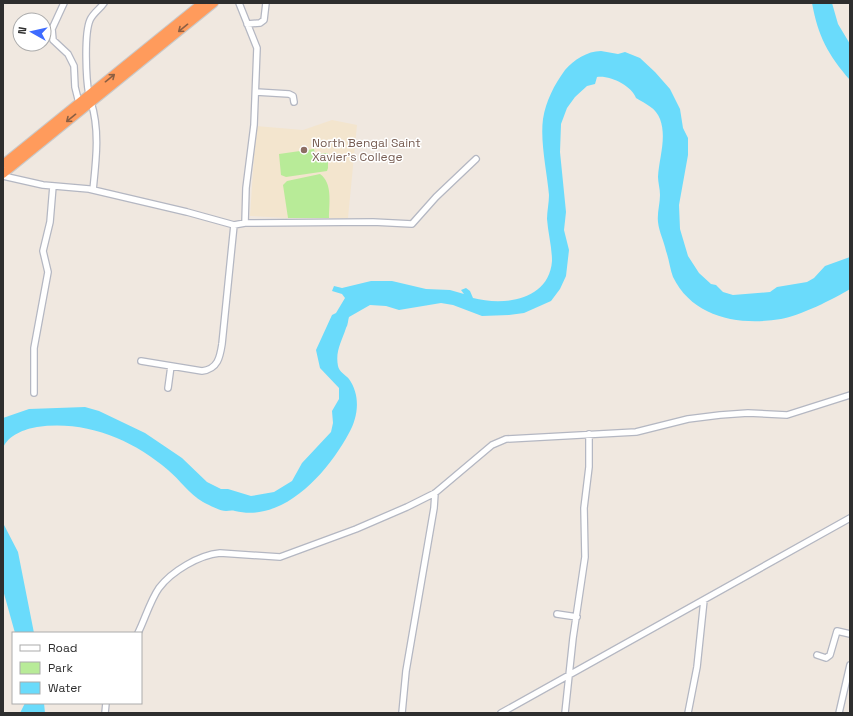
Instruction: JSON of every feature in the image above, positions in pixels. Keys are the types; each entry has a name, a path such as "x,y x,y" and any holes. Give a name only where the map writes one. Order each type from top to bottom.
{"highway":[{"path":"3,175 202,3"},
{"path":"3,164 79,103 90,99 214,3"}],"street":[{"path":"64,3 52,29 53,40 68,54 74,66 76,93 79,103"},
{"path":"93,190 96,157 96,127 90,99 87,53 89,26 94,14 104,3"},
{"path":"239,3 257,48 254,125 246,188 245,223"},
{"path":"247,24 260,23 264,20 266,3"},
{"path":"256,92 289,94 294,96 294,102"},
{"path":"3,175 27,182 93,190 234,224 373,222 412,224 436,197 476,159"},
{"path":"34,393 34,348 48,272 43,251 54,186"},
{"path":"141,361 202,371 212,368 218,363 222,344 234,224"},
{"path":"168,388 171,366"},
{"path":"138,632 155,595 162,585 171,576 199,559 212,554 220,553 272,557 284,556 370,523 407,507 435,492 501,440 649,430 688,419 720,415 748,413 787,415 850,395"},
{"path":"565,713 585,558 584,508 589,467 589,434"},
{"path":"402,713 406,671 434,508 435,492"},
{"path":"501,713 850,518"},
{"path":"688,713 697,667 704,600"},
{"path":"557,614 577,617"},
{"path":"817,655 826,658 830,655 837,632 850,634"},
{"path":"839,713 850,665"}],"shaded area":[{"name":"North Bengal Saint Xavier's College","path":"332,120 357,125 348,218 288,218 250,216 256,126 303,130"}],"green space":[{"path":"314,149 315,154 328,153 327,171 286,177 281,175 279,154"},
{"path":"320,174 324,178 329,188 329,218 288,218 283,185 287,181"}],"water":[{"path":"812,3 832,3 838,24 850,44 850,80 836,62 825,44 817,25"},
{"path":"596,51 618,54 625,52 640,58 670,89 680,109 683,128 688,138 688,155 679,205 680,229 688,256 699,273 723,292 733,295 770,292 777,287 807,282 814,278 825,266 850,257 850,289 807,311 781,319 765,321 734,320 705,310 693,302 682,291 673,277 658,222 660,195 658,177 663,141 660,119 653,109 636,98 630,89 620,82 608,78 597,77 595,84 587,86 575,97 567,108 561,124 560,152 566,212 564,230 569,250 566,276 560,289 551,301 524,313 509,315 482,316 453,305 441,303 399,310 386,306 370,305 349,317 339,346 337,361 341,372 349,379 353,386 357,399 356,413 352,427 340,448 317,478 287,502 271,509 253,513 224,511 218,509 198,499 168,470 139,449 107,434 90,429 73,426 32,428 17,433 5,443 3,448 3,418 29,409 85,407 99,411 145,433 182,458 207,482 221,489 228,489 251,496 274,492 292,481 302,463 331,432 333,423 332,411 339,399 339,388 320,368 316,350 332,315 336,313 345,298 342,294 332,291 334,286 342,288 371,281 392,281 426,289 450,290 464,294 461,290 466,288 470,291 473,298 498,301 523,298 543,285 549,274 552,261 547,219 549,195 542,137 544,112 557,81 565,70 581,57"},
{"path":"3,523 18,552 34,632 15,632 3,590"},
{"path":"24,704 44,704 45,713 20,713"}],"place":[{"name":"North Bengal Saint Xavier's College","path":"304,150"}]}
